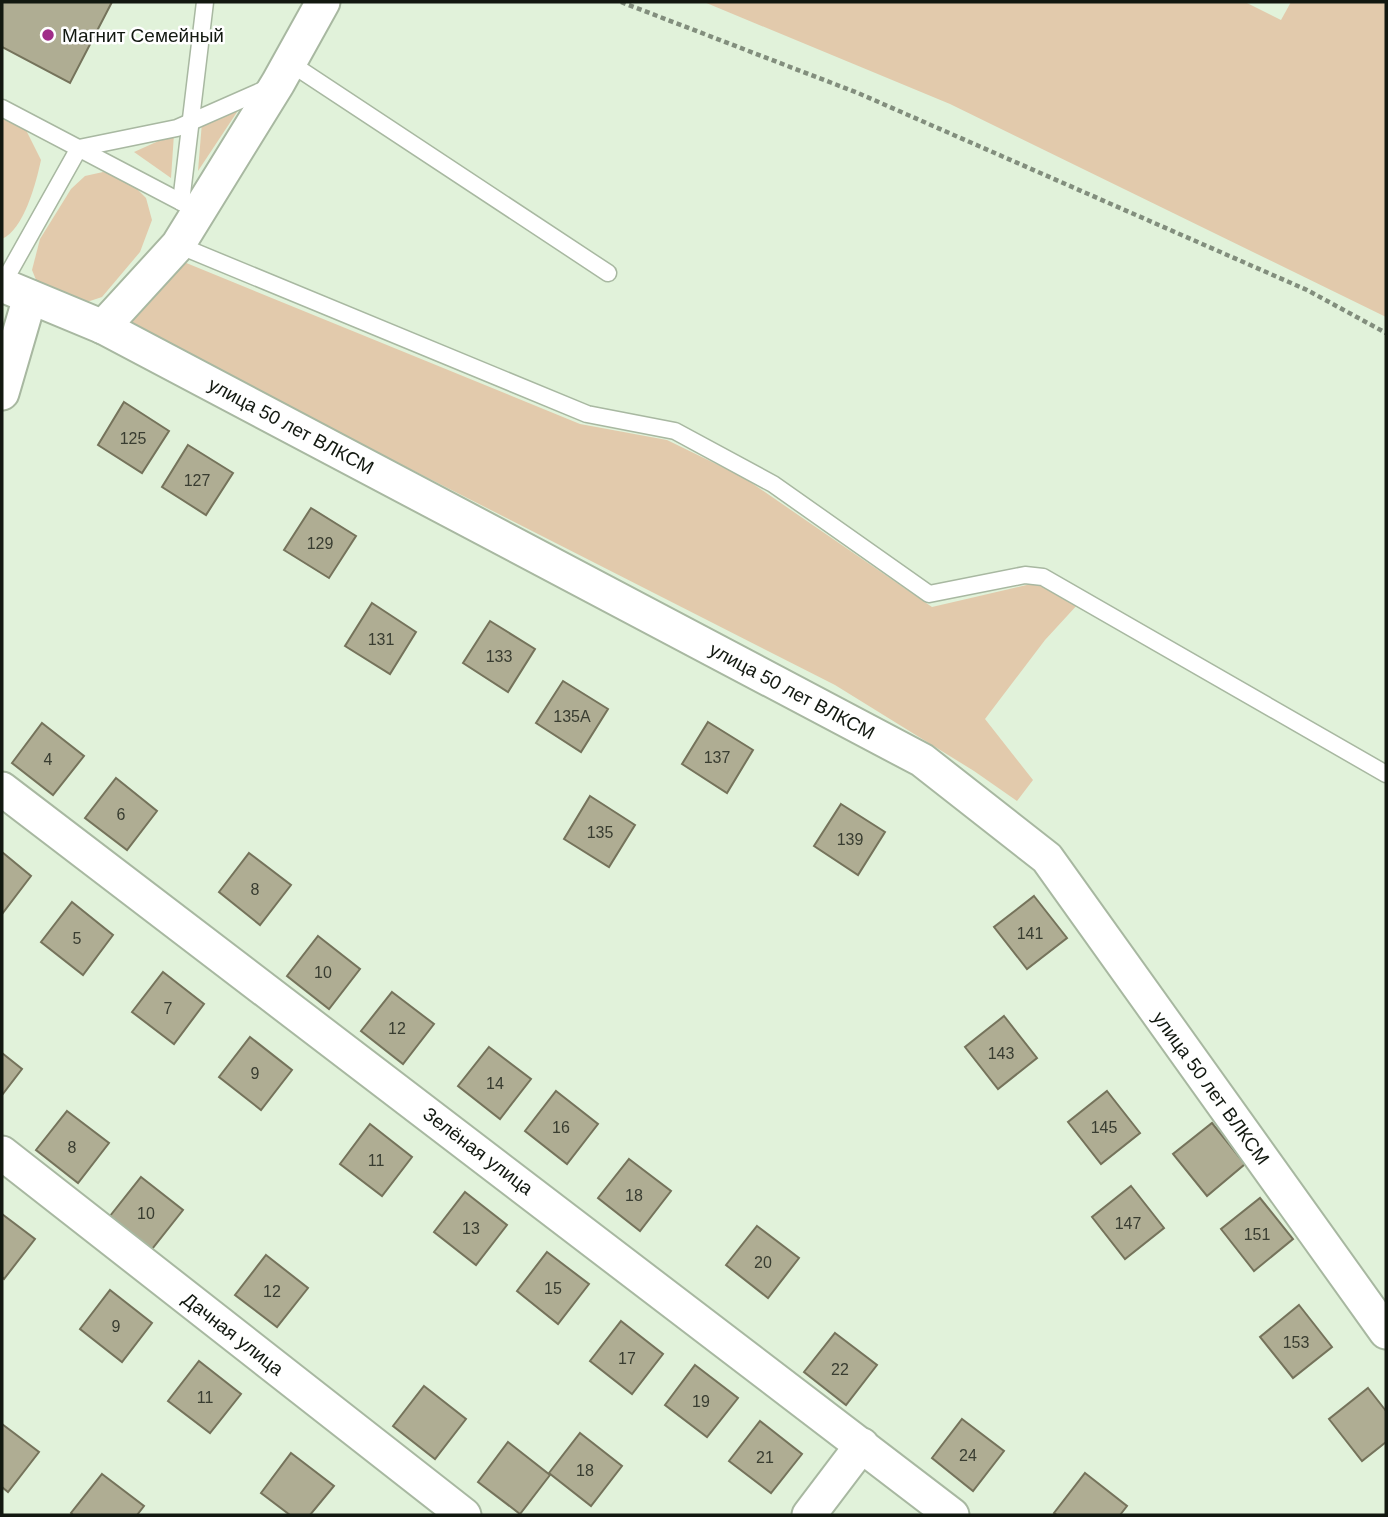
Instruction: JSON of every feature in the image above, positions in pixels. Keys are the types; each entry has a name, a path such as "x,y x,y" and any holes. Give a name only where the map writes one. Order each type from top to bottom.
{"street":[{"path":"103,327 178,245 190,207 284,73 323,2"},
{"path":"2,393 11,289"},
{"name":"улица 50 лет ВЛКСМ","path":"11,289 103,327 922,760 1046,859 1386,1332"},
{"name":"Зелёная улица","path":"2,789 863,1444 952,1515"},
{"name":"Дачная улица","path":"2,1153 464,1515"},
{"path":"809,1515 863,1444"}],"lane":[{"path":"2,108 190,207 191,121 205,2"},
{"path":"79,148 177,128 284,73 608,273"},
{"path":"11,289 79,148"},
{"path":"178,245 587,414 675,431 773,484 929,594 1025,575 1043,577 1386,774"}],"path":[{"path":"621,2 858,93 1307,290 1386,333"}],"shaded area":[{"path":"704,2 1245,2 1281,20 1291,2 1386,2 1386,317 950,104"},
{"path":"241,106 198,171 202,122"},
{"path":"2,117 25,128 41,160 23,216 10,234 2,239"},
{"path":"174,134 171,178 134,152"},
{"path":"103,172 124,176 146,198 152,220 140,252 102,297 75,306 43,297 32,270 40,239 71,189 85,176"},
{"path":"179,260 580,424 667,440 743,477 932,607 1035,583 1079,603 1045,640 985,719 1033,780 1017,801 974,771 835,685 123,323"}],"building":[{"name":"Магнит Семейный","path":"2,2 112,2 70,83 2,47"},
{"path":"124,402 169,431 142,473 98,445"},
{"path":"188,445 233,473 206,515 162,487"},
{"path":"311,508 356,536 329,578 284,550"},
{"path":"372,603 416,632 390,674 345,646"},
{"path":"490,621 535,649 508,692 463,663"},
{"path":"563,681 608,709 581,752 536,723"},
{"path":"708,722 753,750 727,793 682,764"},
{"path":"42,723 84,756 53,795 12,763"},
{"path":"116,778 157,811 127,850 85,818"},
{"path":"590,796 635,825 609,867 564,839"},
{"path":"841,804 885,832 858,875 814,846"},
{"path":"2,852 31,876 2,914"},
{"path":"249,853 291,885 260,925 219,892"},
{"path":"1034,896 1067,938 1027,969 994,927"},
{"path":"72,902 113,935 83,975 41,942"},
{"path":"318,936 360,969 329,1009 287,976"},
{"path":"163,972 204,1004 174,1044 132,1012"},
{"path":"392,992 434,1024 403,1064 361,1031"},
{"path":"1004,1016 1037,1058 998,1089 965,1047"},
{"path":"250,1037 292,1070 261,1110 219,1077"},
{"path":"489,1047 531,1079 500,1119 458,1086"},
{"path":"2,1053 22,1069 2,1095"},
{"path":"556,1091 598,1124 567,1164 525,1131"},
{"path":"1107,1091 1140,1133 1101,1164 1068,1122"},
{"path":"67,1111 109,1143 78,1183 36,1150"},
{"path":"1212,1123 1245,1164 1207,1196 1173,1154"},
{"path":"370,1124 412,1157 382,1196 340,1164"},
{"path":"629,1159 671,1191 640,1231 598,1198"},
{"path":"141,1177 183,1210 152,1249 110,1216"},
{"path":"1131,1186 1164,1228 1125,1259 1092,1217"},
{"path":"465,1192 507,1225 476,1265 434,1232"},
{"path":"1260,1198 1293,1239 1254,1271 1221,1229"},
{"path":"2,1214 35,1239 4,1279 2,1277"},
{"path":"757,1226 799,1258 768,1298 726,1265"},
{"path":"547,1252 589,1284 558,1324 517,1291"},
{"path":"266,1255 308,1288 277,1327 235,1295"},
{"path":"110,1290 152,1323 122,1362 80,1329"},
{"path":"1299,1305 1332,1347 1293,1378 1260,1337"},
{"path":"621,1321 663,1354 632,1394 590,1361"},
{"path":"835,1333 877,1365 846,1405 804,1372"},
{"path":"199,1361 241,1394 210,1433 168,1401"},
{"path":"695,1365 738,1398 707,1437 665,1405"},
{"path":"424,1386 466,1419 435,1459 393,1426"},
{"path":"1368,1388 1386,1411 1386,1442 1362,1461 1329,1419"},
{"path":"962,1419 1004,1451 973,1491 932,1458"},
{"path":"760,1421 802,1454 771,1493 729,1461"},
{"path":"2,1424 39,1452 8,1492 2,1487"},
{"path":"580,1433 622,1466 591,1506 549,1473"},
{"path":"508,1442 550,1475 520,1514 478,1482"},
{"path":"291,1453 334,1486 310,1515 290,1515 261,1493"},
{"path":"1085,1473 1127,1506 1120,1515 1054,1513"},
{"path":"102,1474 144,1506 137,1515 71,1513"}],"place":[{"name":"Магнит Семейный","path":"48,35"}]}
